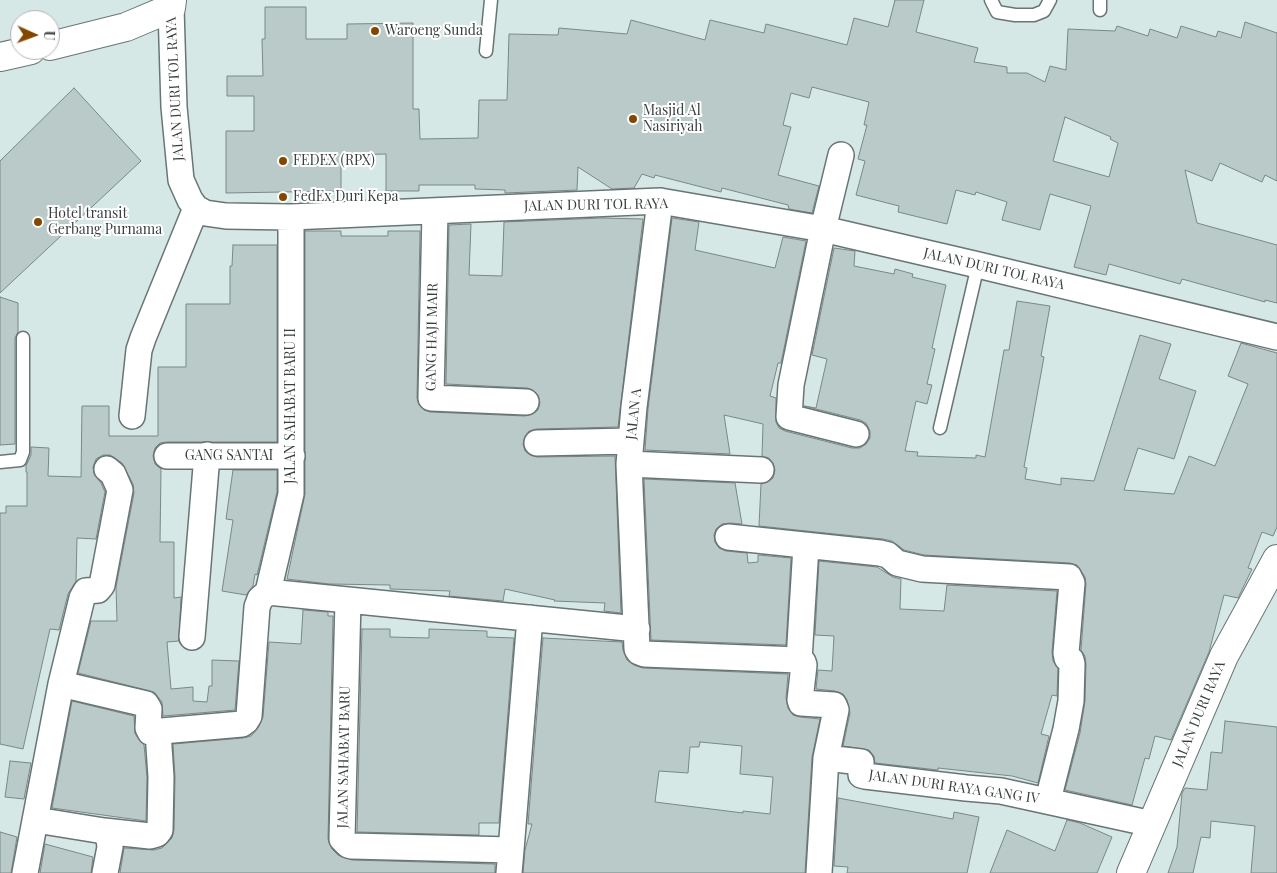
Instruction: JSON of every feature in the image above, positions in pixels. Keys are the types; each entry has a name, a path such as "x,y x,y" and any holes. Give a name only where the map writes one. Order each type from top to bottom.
{"street":[{"path":"60,44 126,28 172,4"},
{"name":"JALAN DURI TOL RAYA","path":"172,4 174,107 181,180 190,200 196,208 205,212 226,216 291,217 660,201 823,230 1277,337"},
{"path":"841,155 823,230 792,384 789,417 856,434"},
{"name":"JALAN A","path":"660,201 630,453 637,647 642,654 800,660"},
{"path":"132,416 139,350 196,208"},
{"name":"GANG HAJI MAIR","path":"435,211 431,398 526,402"},
{"name":"JALAN SAHABAT BARU II","path":"158,732 242,724 249,716 257,607 260,599 268,592 291,497 291,217"},
{"path":"537,444 630,453 761,470"},
{"path":"192,637 207,455"},
{"name":"GANG SANTAI","path":"167,456 292,456"},
{"path":"25,873 61,684 83,594 86,591 98,590 102,585 120,490 113,474 106,469"},
{"path":"728,537 880,553 888,555 897,563 922,569 1069,577 1072,583 1066,653 1072,664 1071,701 1048,800"},
{"path":"806,546 800,660 804,665 800,700 801,703 836,706 826,758 820,873"},
{"name":"JALAN DURI RAYA","path":"1130,873 1224,656 1277,559"},
{"path":"268,592 637,629"},
{"name":"JALAN SAHABAT BARU","path":"348,600 342,834 344,843 352,846 510,861"},
{"path":"510,861 530,618"},
{"path":"36,820 150,836 157,834 160,830 162,777 158,732 149,730 148,707 145,704 61,684"},
{"name":"JALAN DURI RAYA GANG IV","path":"826,758 860,762 862,775 865,776 1001,791 1152,824"},
{"path":"104,831 109,839 110,847 105,873"}],"lane":[{"path":"486,51 491,0"},
{"path":"991,0 997,12 1015,15 1034,15 1044,11 1050,0"},
{"path":"940,428 978,265"},
{"path":"0,462 20,460 23,452 23,338"}],"building":[{"path":"895,0 924,0 916,32 978,48 974,62 1007,67 1007,73 1027,73 1045,82 1050,66 1066,70 1068,29 1115,31 1117,26 1148,36 1150,29 1177,38 1181,26 1216,37 1218,31 1241,38 1245,22 1277,33 1277,181 1265,175 1262,182 1220,163 1212,181 1185,170 1197,223 1277,245 1277,303 1265,300 1265,302 1182,279 1180,284 1109,264 1106,275 1074,267 1091,206 1050,194 1040,230 1002,220 1007,202 976,192 975,195 956,190 947,224 898,212 899,206 856,195 865,161 858,159 867,125 864,125 869,102 812,87 809,98 791,93 783,125 791,127 778,175 819,186 812,213 789,209 788,205 722,188 721,192 655,175 654,178 642,174 634,188 612,189 578,167 577,190 505,193 505,190 475,189 475,185 419,185 419,191 386,191 386,154 341,155 341,191 226,193 226,131 254,131 254,96 227,96 227,76 263,76 262,39 265,39 265,7 306,7 306,39 347,39 347,24 413,23 413,109 419,109 420,139 478,138 479,100 507,100 509,34 558,35 559,28 627,34 631,20 705,40 710,20 764,33 766,24 847,45 854,18 888,27","holes":["1065,117 1111,137 1110,139 1118,143 1109,177 1053,161"]},
{"name":"Hotel transit Gerbang Purnama","path":"74,88 141,161 0,293 0,161"},
{"path":"602,218 643,219 618,427 536,429 529,431 525,436 523,444 525,451 537,457 615,456 621,613 604,611 605,603 554,601 505,589 503,601 449,596 450,591 390,589 390,585 329,584 287,579 305,494 305,231 341,231 341,236 388,236 388,231 420,231 417,398 419,405 424,410 430,412 525,416 533,414 538,410 540,403 538,395 533,390 527,388 446,384 449,225 471,224 469,275 502,276 504,222"},
{"path":"672,218 699,222 695,250 775,268 783,237 806,241 781,363 778,363 770,396 776,398 776,422 779,428 852,448 860,448 870,438 870,431 866,423 804,406 816,408 827,359 812,355 834,248 855,251 854,266 894,274 895,269 913,274 912,277 946,285 932,348 935,349 927,384 932,385 927,404 916,401 905,451 918,452 917,456 976,458 976,455 985,457 1004,350 1009,350 1017,301 1050,306 1041,356 1044,357 1024,467 1027,468 1025,479 1061,485 1061,478 1094,481 1140,335 1171,344 1159,379 1196,391 1174,459 1138,448 1124,490 1174,494 1189,456 1215,466 1248,384 1228,376 1241,343 1277,353 1277,527 1273,536 1262,532 1248,568 1252,569 1238,598 1224,595 1209,652 1171,740 1155,736 1149,759 1145,758 1132,805 1065,790 1080,733 1085,701 1086,664 1085,656 1081,650 1086,584 1085,577 1077,565 1070,563 924,555 904,550 892,541 883,539 759,526 761,484 773,478 775,470 769,458 762,456 763,424 724,415 730,454 645,450 648,409"},
{"path":"233,245 277,245 277,442 167,442 160,443 155,448 153,456 155,464 161,469 160,542 174,542 174,598 181,597 179,641 167,642 171,689 193,687 193,701 207,702 209,686 212,686 212,660 239,661 235,710 163,716 162,702 154,692 78,673 91,621 117,621 116,587 134,493 133,484 122,463 110,455 103,455 96,459 93,467 94,474 105,492 96,539 77,538 76,581 68,594 59,630 50,629 23,749 0,744 0,513 6,513 6,506 27,506 26,466 31,455 31,447 49,448 48,476 81,477 82,406 109,406 109,436 158,436 158,367 186,367 186,304 230,304 230,266 232,266"},
{"path":"0,297 18,303 18,332 15,338 15,444 0,445"},
{"path":"233,470 277,470 277,492 257,575 255,574 253,586 246,595 222,591 233,520 226,519"},
{"path":"644,479 735,483 742,524 722,524 716,529 714,535 715,542 719,548 726,551 747,553 748,563 758,562 758,555 791,558 786,645 651,640"},
{"path":"819,561 877,567 893,577 901,579 900,609 944,611 947,585 1057,591 1052,652 1053,661 1058,668 1057,696 1052,695 1041,734 1049,736 1038,783 1012,776 875,763 874,756 869,750 843,746 850,713 847,700 843,694 835,691 816,689 818,670 832,671 834,636 815,635"},
{"path":"303,610 328,612 328,616 333,616 328,839 332,849 338,855 352,860 495,864 495,873 120,873 124,848 154,850 162,848 172,838 174,830 175,777 173,744 243,738 251,736 258,728 263,717 269,642 301,644"},
{"path":"362,629 390,629 390,637 429,638 429,629 487,631 487,637 514,638 499,823 479,823 479,835 357,832"},
{"path":"543,638 622,642 627,660 643,668 788,674 786,698 788,708 793,715 820,719 812,757 805,873 523,873 525,850 532,824 528,824","holes":["700,742 742,746 740,774 773,777 770,814 743,811 743,813 655,802 659,771 688,773 690,747 699,747"]},
{"path":"72,701 134,716 135,734 144,745 147,777 146,821 52,808"},
{"path":"1225,721 1277,727 1277,873 1251,873 1255,826 1211,821 1210,838 1201,837 1193,873 1168,873 1177,847 1182,793 1185,788 1207,790 1211,752 1222,753"},
{"path":"10,761 31,763 24,799 5,797"},
{"path":"838,798 953,819 954,812 979,817 967,873 847,873 848,867 834,866"},
{"path":"1067,820 1080,823 1112,837 1097,873 990,873 1007,830 1055,851"},
{"path":"0,832 17,837 11,873 0,873"},
{"path":"45,844 93,857 91,873 40,873"}],"place":[{"name":"Waroeng Sunda","path":"375,31"},
{"name":"Masjid Al Nasiriyah","path":"633,119"},
{"name":"FEDEX (RPX)","path":"283,161"},
{"name":"FedEx Duri Kepa","path":"283,197"},
{"name":"Hotel transit Gerbang Purnama","path":"38,222"}]}
